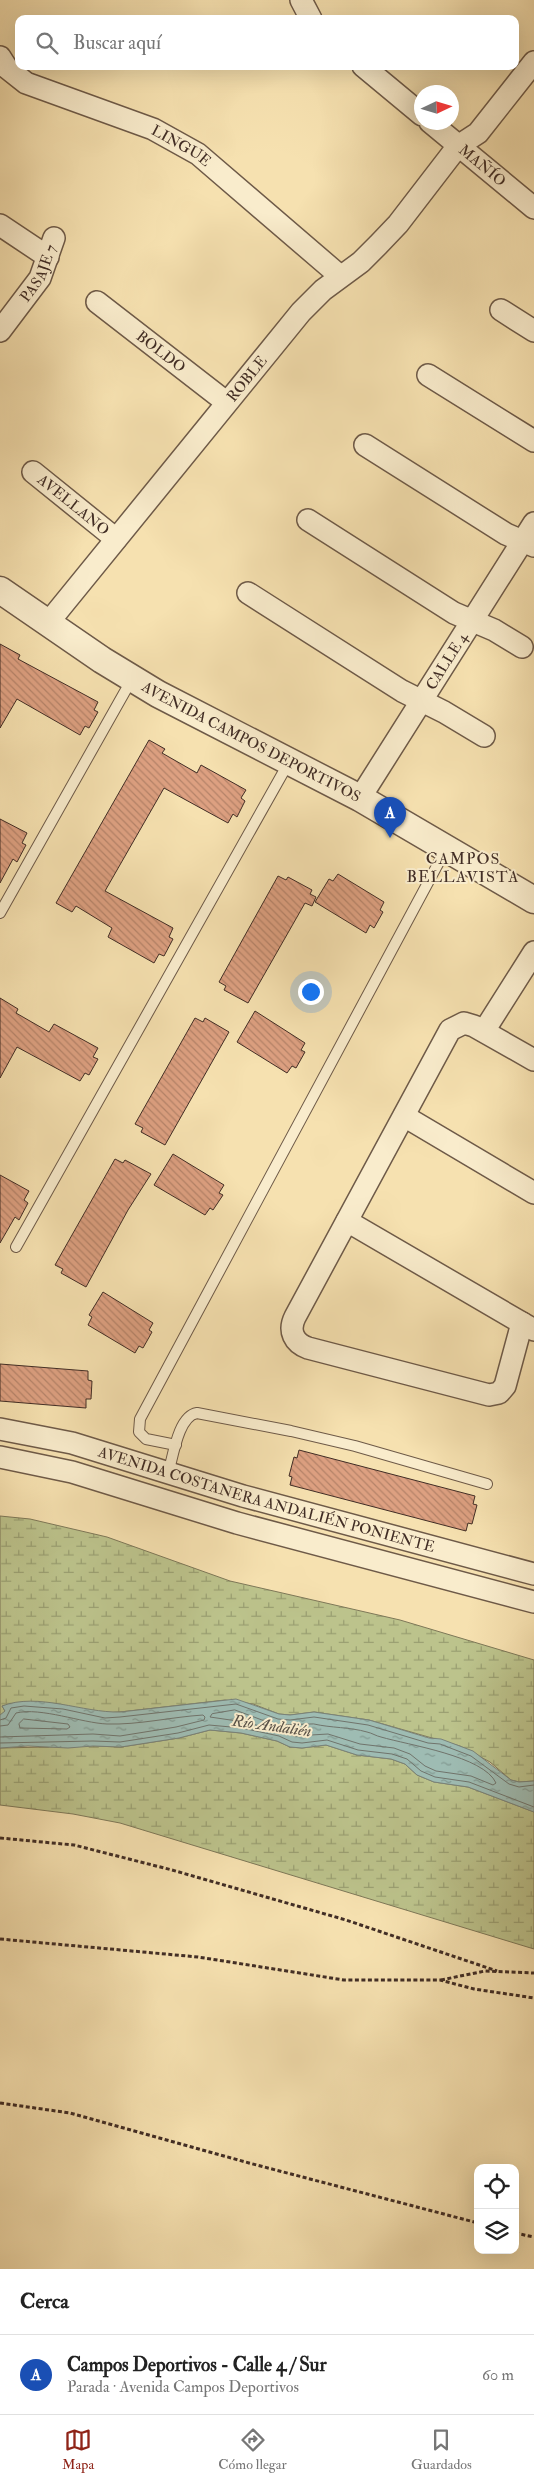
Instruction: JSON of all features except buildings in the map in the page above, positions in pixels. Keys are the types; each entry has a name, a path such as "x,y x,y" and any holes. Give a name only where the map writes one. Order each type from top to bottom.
{"street":[{"path":"301,0 309,15"},
{"name":"LINGUE","path":"0,57 7,68 26,83 153,129 198,154 340,276"},
{"name":"ROBLE","path":"48,623 301,312 340,276 361,262 391,231 458,146 478,133 534,62"},
{"path":"368,70 414,109"},
{"name":"MAÑÍO","path":"439,130 534,208"},
{"name":"PASAJE 7","path":"0,225 51,247 40,278 0,331"},
{"name":"BOLDO","path":"97,302 226,402"},
{"path":"501,310 534,331"},
{"path":"428,375 534,441"},
{"path":"365,445 506,534 528,544"},
{"name":"AVELLANO","path":"33,472 116,539"},
{"path":"308,520 454,613 494,630 522,647"},
{"name":"CALLE 4","path":"360,798 472,620 528,544 534,523"},
{"name":"AVENIDA CAMPOS DEPORTIVOS","path":"0,590 132,679 360,798 534,900"},
{"path":"248,593 402,691 422,700 484,736"},
{"path":"484,1031 534,952"},
{"path":"347,1221 528,1326 505,1386 494,1395 483,1394 303,1346 293,1336 292,1323 347,1221 404,1116 450,1030 464,1023 484,1031 534,1060"},
{"path":"404,1116 534,1193"},
{"name":"AVENIDA COSTANERA ANDALIÉN PONIENTE","path":"0,1429 72,1444 252,1499 534,1574"},
{"name":"AVENIDA COSTANERA ANDALIÉN PONIENTE","path":"0,1457 72,1472 237,1523 534,1602"}],"lane":[{"path":"0,913 132,679"},
{"path":"16,1246 289,762"},
{"path":"176,1445 146,1439 139,1432 140,1419 446,849"},
{"path":"168,1474 184,1420 192,1414 205,1414 355,1446 487,1484"}],"path":[{"path":"0,1838 74,1845 172,1870 346,1920 497,1971"},
{"path":"0,1939 173,1954 344,1980 440,1980 474,1989 534,1998"},
{"path":"440,1980 462,1974 497,1971 534,1974"},
{"path":"0,2103 70,2113 474,2222"},
{"path":"519,2233 534,2237"}],"green space":[{"path":"0,1516 30,1519 107,1537 230,1581 400,1620 534,1660 534,1781 519,1782 511,1780 490,1762 460,1746 369,1720 314,1712 290,1715 279,1714 253,1704 225,1700 106,1713 44,1703 2,1706 5,1711 0,1715"},
{"path":"210,1730 241,1733 277,1741 290,1747 302,1748 326,1745 357,1755 391,1759 405,1764 417,1775 434,1782 468,1787 534,1812 534,1949 120,1823 73,1814 0,1805 0,1748 121,1747 179,1738"}],"water":[{"name":"Río Andalién","path":"236,1699 279,1714 290,1715 314,1712 369,1720 429,1738 441,1739 473,1751 511,1780 519,1782 534,1781 534,1812 468,1787 434,1782 417,1775 405,1764 391,1759 357,1755 326,1745 302,1748 290,1747 277,1741 241,1733 210,1730 179,1738 121,1747 93,1746 68,1748 28,1746 0,1748 0,1715 5,1711 2,1706 16,1702 45,1702 91,1710 120,1712"}],"place":[{"name":"Campos Deportivos - Calle 4 / Sur","path":"390,838"}],"district":[{"name":"CAMPOS BELLAVISTA","path":"463,867"}]}
